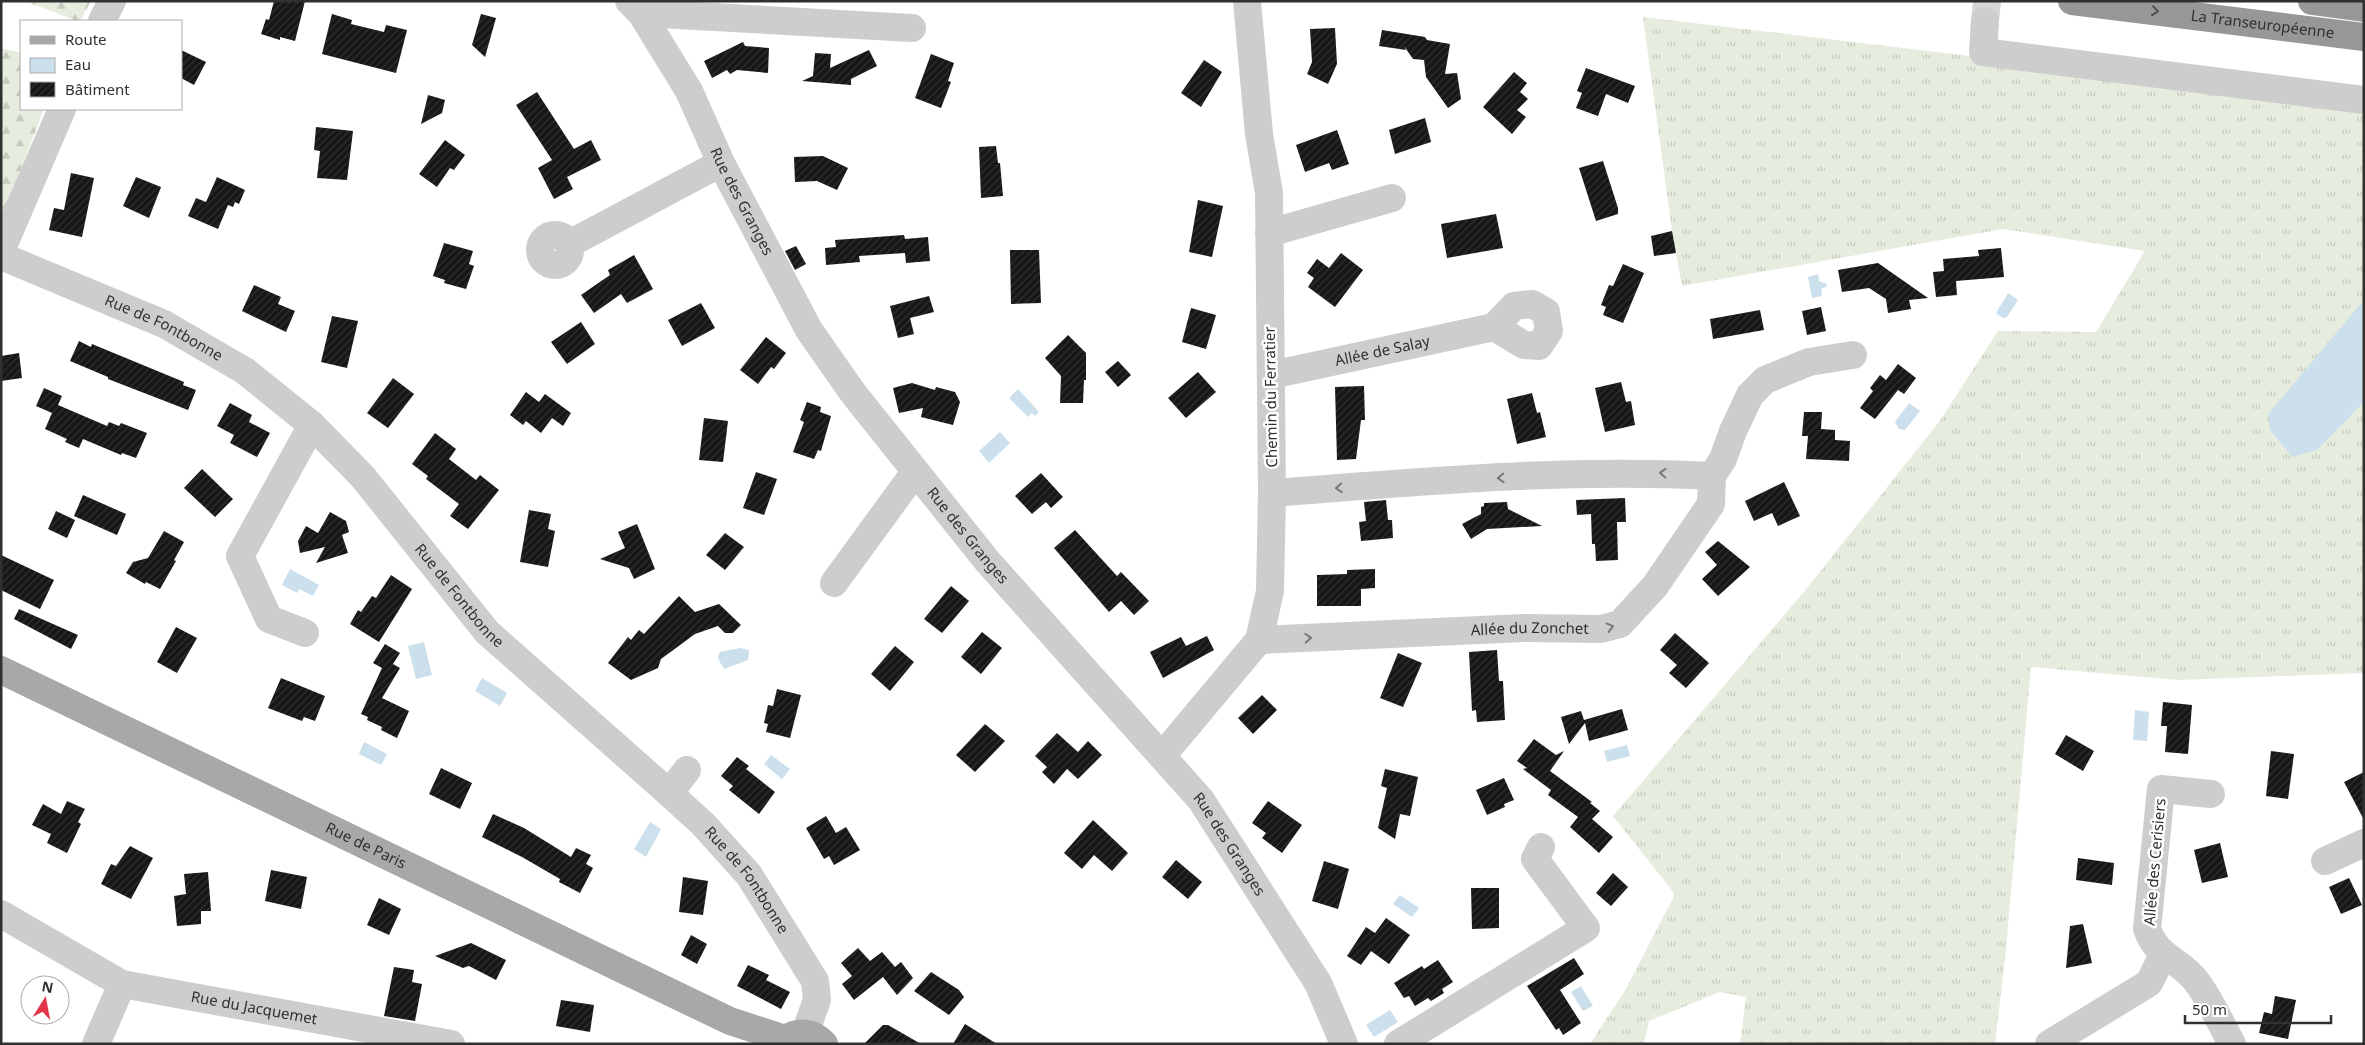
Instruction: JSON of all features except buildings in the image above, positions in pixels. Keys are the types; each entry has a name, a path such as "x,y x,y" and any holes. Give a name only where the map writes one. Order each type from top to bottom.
{"highway":[{"name":"La Transeuropéenne","path":"2072,1 2364,37"},
{"name":"La Transeuropéenne","path":"2312,1 2364,8"}],"main road":[{"name":"Rue de Paris","path":"1,670 730,1021 799,1040"},
{"name":"Rue de Paris","path":"730,1021 756,1044"}],"street":[{"path":"102,20 112,1"},
{"name":"Chemin du Ferratier","path":"1162,756 1260,640 1270,591 1272,493 1269,192 1259,134 1248,1"},
{"path":"635,7 912,28"},
{"name":"Rue des Granges","path":"635,7 688,91 721,163 809,330 853,394 988,562 1201,800 1318,983 1344,1044"},
{"path":"1985,21 1983,52 2364,100"},
{"path":"1,251 62,110"},
{"path":"569,244 721,163"},
{"path":"1270,233 1392,198"},
{"name":"Rue de Fontbonne","path":"1,256 164,324 245,371 312,425 363,477 487,632 703,824 749,875 815,981 817,1000 799,1040"},
{"name":"Allée de Salay","path":"1271,375 1494,327"},
{"name":"Allée du Zonchet","path":"1260,640 1524,628 1600,629 1620,624 1655,586 1711,504 1712,476 1723,459 1733,431 1750,395 1765,380 1809,362 1853,355"},
{"path":"305,633 269,619 240,556 312,425"},
{"path":"834,583 916,472"},
{"path":"1272,493 1464,479 1648,472 1712,476"},
{"path":"669,793 687,770"},
{"name":"Allée des Cerisiers","path":"2211,794 2161,789 2147,929 2152,943 2163,955 2184,967 2197,983 2232,1044"},
{"path":"2325,860 2364,843"},
{"path":"1398,1044 1586,928 1535,858 1542,847"},
{"name":"Rue du Jacquemet","path":"1,914 122,984 451,1044"},
{"path":"2049,1044 2149,983 2163,955"},
{"path":"96,1044 122,984"}],"green space":[{"path":"25,1 91,1 81,20 74,20"},
{"path":"1643,17 2364,103 2364,673 2178,680 2031,667 2005,959 1995,1044 1740,1044 1746,997 1720,992 1649,1021 1644,1044 1590,1044 1626,989 1675,894 1613,816 1803,593 1939,422 1998,331 2096,332 2145,251 2003,229 1682,286 1672,231"},
{"path":"1,48 20,53 20,110 44,110 1,221"}],"water":[{"path":"1818,274 1819,281 1827,284 1826,287 1821,289 1822,296 1812,298 1808,277"},
{"path":"2008,293 2018,300 2007,317 2003,318 1996,313"},
{"path":"2364,300 2364,402 2317,450 2292,457 2270,430 2268,414"},
{"path":"1018,389 1039,412 1035,416 1032,413 1028,417 1009,398"},
{"path":"1909,403 1920,411 1905,430 1899,429 1895,422"},
{"path":"1000,432 1010,443 989,463 979,451"},
{"path":"290,569 319,585 313,596 299,589 297,593 282,585"},
{"path":"424,642 432,675 416,679 408,646"},
{"path":"740,648 749,650 748,660 724,669 718,659 720,652"},
{"path":"482,678 507,693 500,706 475,691"},
{"path":"2135,710 2149,712 2147,741 2133,740"},
{"path":"364,742 387,754 381,765 359,754"},
{"path":"1627,745 1630,756 1607,762 1604,751"},
{"path":"771,755 790,769 782,779 764,764"},
{"path":"650,822 661,829 646,857 634,849"},
{"path":"1400,895 1419,908 1412,917 1393,904"},
{"path":"1581,986 1593,1006 1583,1011 1571,992"},
{"path":"1390,1010 1398,1022 1374,1037 1366,1025"}],"tunnel":[{"path":"1985,21 1987,1"}]}
